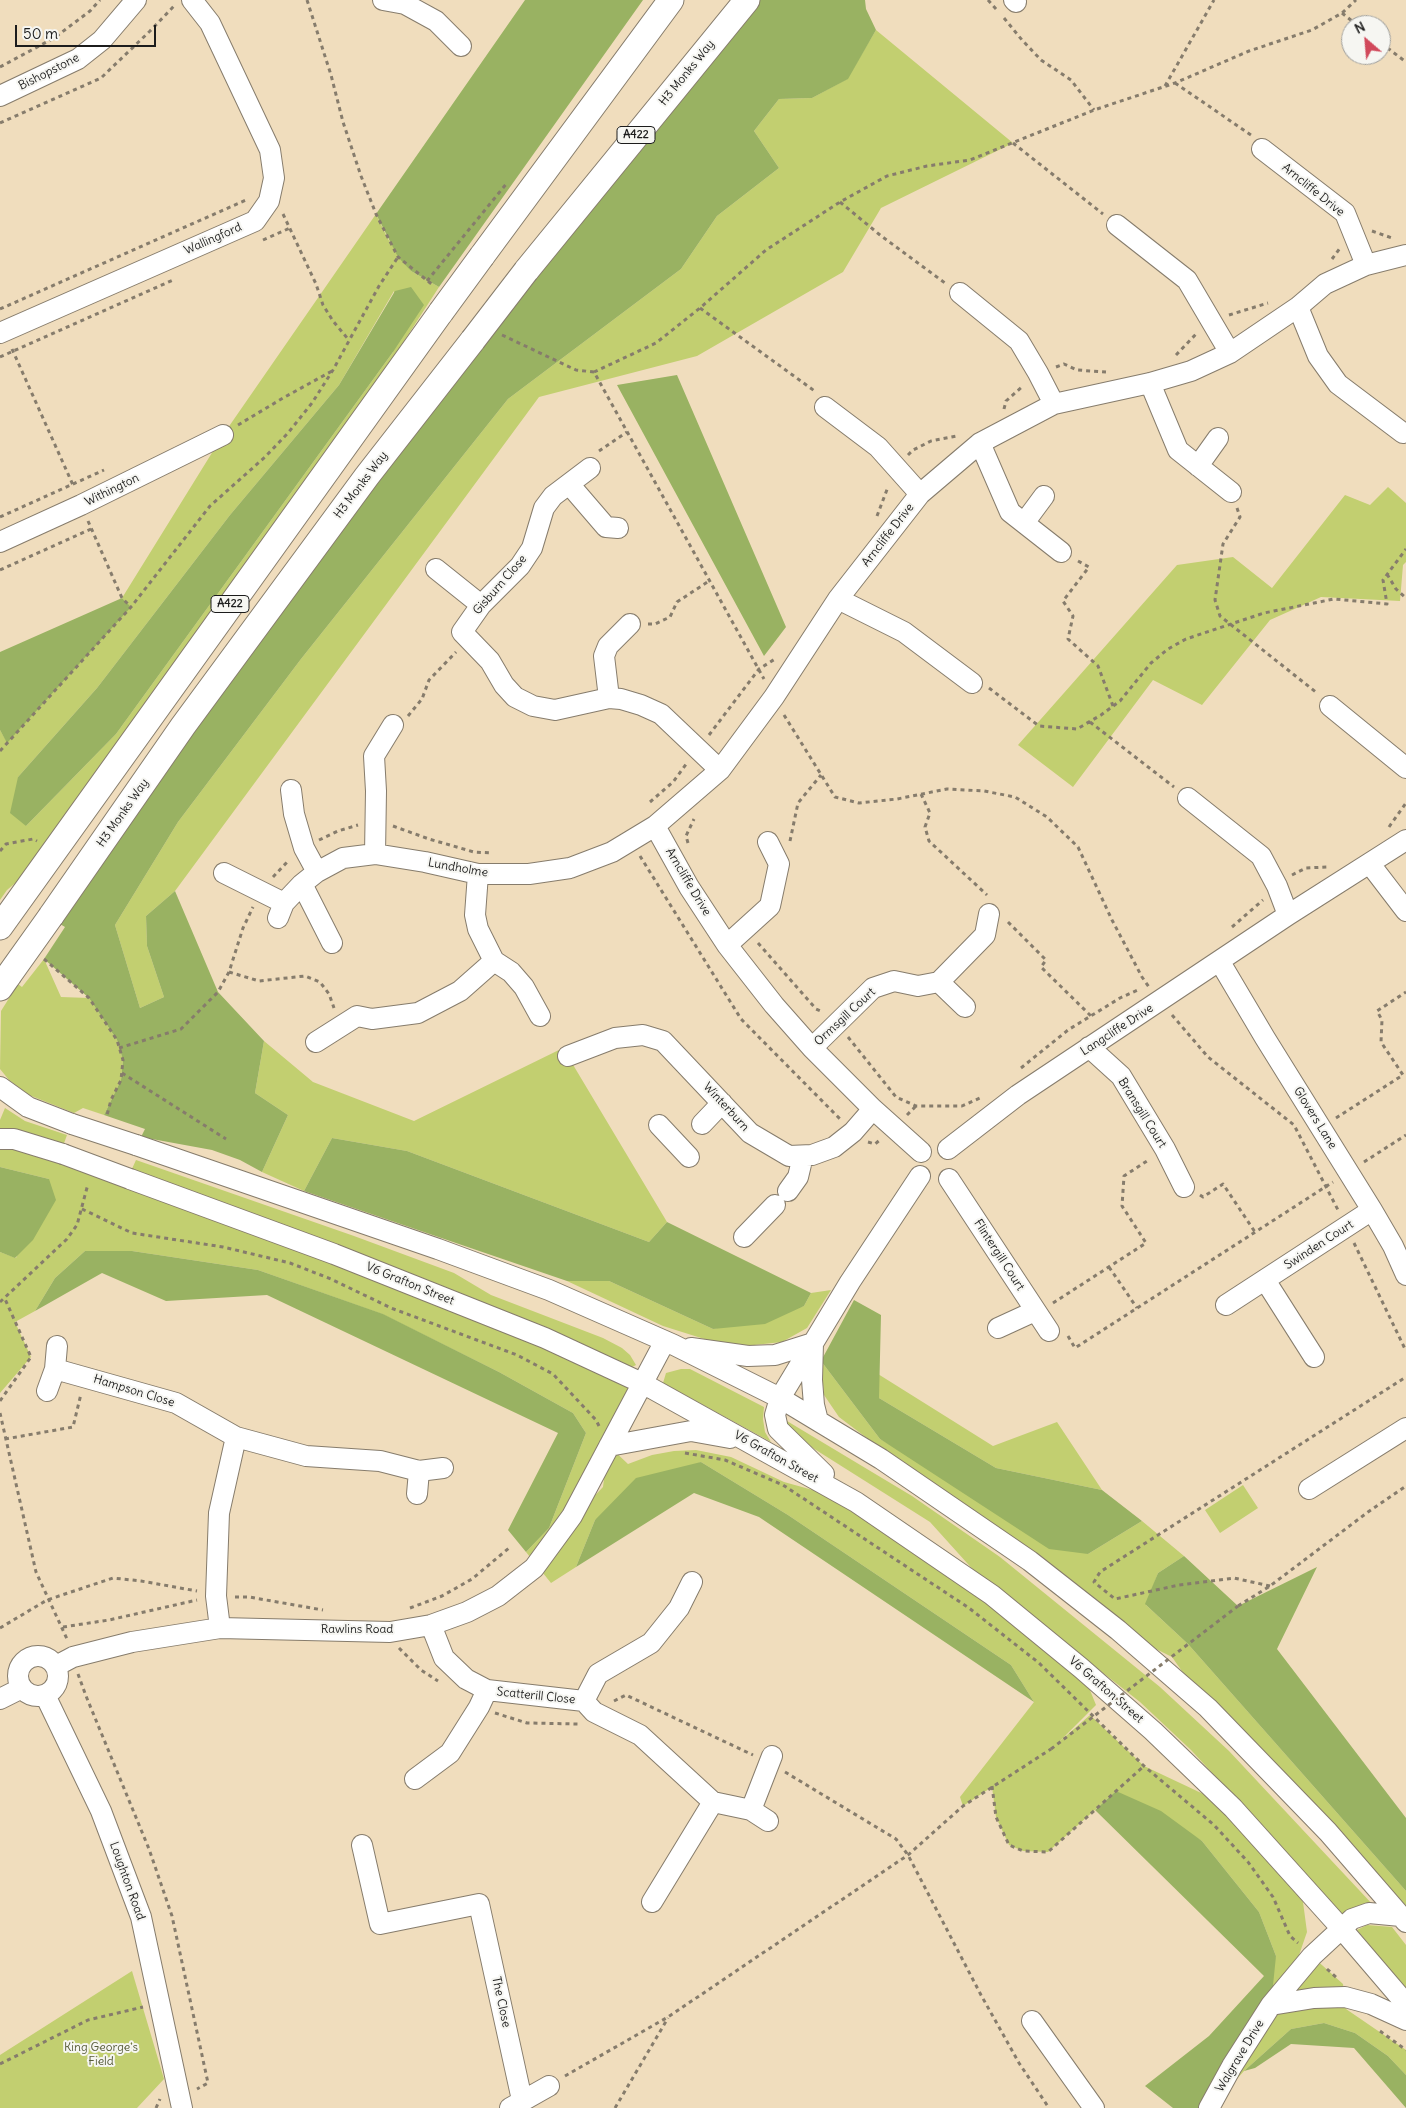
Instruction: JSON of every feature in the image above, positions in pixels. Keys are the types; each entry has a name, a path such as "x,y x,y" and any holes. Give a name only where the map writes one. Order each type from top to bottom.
{"main road":[{"name":"A422","path":"0,927 441,302 482,256 671,0"},
{"name":"H3 Monks Way","path":"4,982 189,719 367,476 526,271 746,0"}],"street":[{"name":"Bishopstone","path":"0,96 78,59 102,40 136,0"},
{"name":"Wallingford","path":"2,332 255,221 270,201 274,178 270,150 210,23 192,0"},
{"path":"383,0 406,2 436,21 461,46"},
{"name":"Arncliffe Drive","path":"1262,149 1344,213 1366,265"},
{"path":"1117,225 1188,280 1230,353"},
{"name":"Arncliffe Drive","path":"921,1152 874,1110 812,1048 774,1005 727,945 689,887 655,826 720,770 774,697 838,599 920,494 980,443 1054,404 1150,383 1191,371 1230,353 1298,307 1325,284 1366,265 1406,255"},
{"path":"960,293 1019,341 1038,372 1054,404"},
{"path":"1298,307 1318,356 1338,384 1402,432"},
{"path":"1150,383 1178,450 1231,492"},
{"name":"Arncliffe Drive","path":"825,406 878,447 920,494"},
{"name":"Withington","path":"0,542 81,505 223,435"},
{"path":"1198,466 1218,438"},
{"path":"980,443 1010,512 1061,552"},
{"name":"Gisburn Close","path":"468,639 462,632 481,605 520,566 532,548 544,508 553,496 590,468"},
{"path":"569,484 606,527 618,528"},
{"path":"1024,523 1044,496"},
{"path":"436,568 481,605"},
{"path":"838,599 904,632 972,683"},
{"path":"609,698 604,656 608,646 630,624"},
{"path":"468,639 490,661 504,685 515,697 533,706 555,710 609,698 634,703 661,714 720,770"},
{"path":"1330,706 1406,768"},
{"path":"375,854 376,791 374,756 393,725"},
{"path":"291,790 294,814 304,848 309,878 332,943"},
{"path":"1188,798 1262,856 1277,886 1288,915"},
{"name":"Lundholme","path":"224,873 281,911 309,878 343,858 375,854 425,862 478,874 529,874 570,868 612,852 655,826"},
{"name":"Langcliffe Drive","path":"948,1148 1018,1095 1288,915 1406,840"},
{"path":"727,945 770,906 779,864 768,842"},
{"path":"1370,864 1406,911"},
{"path":"478,874 475,914 478,929 494,961 511,972 524,987 540,1016"},
{"path":"965,1007 939,982 985,936 990,906"},
{"path":"316,1042 357,1016 372,1019 418,1013 460,991 494,961"},
{"name":"Glovers Lane","path":"1220,962 1372,1210 1393,1246 1406,1275"},
{"name":"Ormsgill Court","path":"812,1048 873,988 894,981 918,986 939,982"},
{"name":"Winterburn","path":"568,1056 615,1038 643,1035 663,1040 750,1133 789,1156 812,1155 834,1146 853,1132 874,1110"},
{"name":"Bransgill Court","path":"1090,1047 1121,1076 1165,1149 1184,1187"},
{"path":"0,1087 28,1107 72,1124 530,1283 669,1343 780,1398 881,1459 1030,1561 1118,1630 1208,1708 1328,1832 1403,1919"},
{"path":"659,1125 684,1152 698,1128 722,1103"},
{"name":"V6 Grafton Street","path":"0,1138 14,1139 63,1154 334,1254 527,1331 642,1383 856,1502 992,1595 1081,1668 1153,1731 1233,1808 1341,1928 1406,2004"},
{"path":"937,1144 948,1148 953,1153 956,1165 950,1179 936,1184 930,1183 920,1176 916,1164 921,1152 937,1144"},
{"path":"744,1237 782,1198 798,1176 803,1156"},
{"path":"856,1502 808,1460 778,1429 774,1415 780,1398 850,1282 920,1176"},
{"name":"Flintergill Court","path":"950,1179 1036,1312 1057,1332"},
{"name":"Swinden Court","path":"1226,1305 1372,1210"},
{"path":"1266,1280 1314,1357"},
{"path":"998,1328 1036,1312"},
{"path":"669,1343 748,1356 775,1355 813,1343"},
{"name":"Rawlins Road","path":"56,1666 73,1658 132,1642 220,1628 390,1632 431,1625 467,1612 498,1596 534,1568 572,1516 642,1383 669,1343"},
{"path":"813,1343 812,1380 818,1421"},
{"path":"47,1391 55,1369 57,1346"},
{"name":"Hampson Close","path":"55,1369 86,1376 176,1403 236,1437 306,1456 380,1462 418,1471 442,1468"},
{"path":"1309,1489 1406,1428"},
{"path":"608,1446 691,1431 746,1440"},
{"path":"220,1628 216,1596 218,1513 236,1437"},
{"path":"417,1494 418,1471"},
{"name":"Scatterill Close","path":"589,1706 598,1674 651,1643 679,1608 692,1582"},
{"name":"Scatterill Close","path":"431,1625 444,1658 483,1699 589,1706 640,1735 713,1802"},
{"path":"33,1656 47,1657 56,1666 58,1680 56,1686 45,1695 32,1695 22,1688 18,1675 22,1663 27,1658 33,1656"},
{"path":"0,1699 22,1688"},
{"name":"Loughton Road","path":"45,1695 100,1811 141,1917 182,2108"},
{"path":"415,1779 450,1752 483,1699"},
{"path":"751,1810 771,1759"},
{"path":"652,1902 713,1802 751,1810 768,1821"},
{"name":"The Close","path":"362,1844 380,1924 479,1904 516,2104"},
{"name":"Walgrave Drive","path":"1209,2108 1232,2066 1271,2004 1312,1956 1352,1919 1369,1913 1403,1919"},
{"path":"1271,2004 1345,1996 1371,2004 1406,2020"},
{"path":"1032,2022 1094,2108"},
{"path":"516,2104 549,2086"}],"path":[{"path":"0,67 54,38 100,0"},
{"path":"307,0 361,176 388,239 398,257 427,281 441,302"},
{"path":"988,0 1041,60 1071,80 1094,110"},
{"path":"1165,86 1214,0"},
{"path":"501,334 576,370 594,372 656,343 700,308 766,250 840,202 887,176 928,166 970,160 1094,110 1175,83 1249,51 1312,30 1342,13 1356,0"},
{"path":"1391,51 1406,62"},
{"path":"1175,83 1257,140 1262,149"},
{"path":"1013,143 1117,225"},
{"path":"427,281 491,200 513,176"},
{"path":"0,309 252,197 270,201 281,210 316,284 323,305 348,339"},
{"path":"840,202 880,235 960,293"},
{"path":"254,244 290,228"},
{"path":"0,751 131,607 210,506 265,457 288,433 312,403 333,370 348,339 398,257"},
{"path":"0,357 174,280"},
{"path":"700,308 824,398 825,406"},
{"path":"2,332 122,598 131,607"},
{"path":"223,435 333,370"},
{"path":"594,372 784,715 835,797 859,803 947,789 984,790 1015,797 1046,817 1078,847 1112,920 1148,985 1208,1057 1294,1125 1327,1186 1406,1351"},
{"path":"590,468 593,455 627,432"},
{"path":"1231,492 1240,517 1222,544 1215,600 1220,616 1326,700 1330,706"},
{"path":"0,570 92,529"},
{"path":"972,683 977,680 1039,726 1077,730 1120,701 1151,663 1168,649 1186,639 1264,613 1334,599 1387,604 1383,580 1406,549"},
{"path":"1061,552 1089,567 1063,600 1073,616 1068,639 1098,666 1113,706"},
{"path":"1387,574 1396,589 1406,598"},
{"path":"630,624 654,624 670,616 677,602 709,581"},
{"path":"393,725 406,719 422,699 428,680 468,639"},
{"path":"778,722 784,715"},
{"path":"1090,722 1188,798"},
{"path":"921,794 930,813 925,828 929,841 990,906"},
{"path":"1386,830 1406,803"},
{"path":"689,846 686,836 696,815"},
{"path":"0,851 6,844 33,839 55,850"},
{"path":"629,841 646,863 741,1019 853,1132"},
{"path":"1231,928 1291,875 1306,868 1329,866"},
{"path":"1002,930 1012,918"},
{"path":"1008,922 1046,960 1041,967 1091,1016"},
{"path":"746,929 816,1010 829,1015 876,1070 896,1097 916,1106 962,1106 984,1097"},
{"path":"44,959 74,984 94,1005 117,1040 123,1060 121,1080 111,1100 107,1117"},
{"path":"229,972 259,981 305,976 320,982 329,994 340,1026"},
{"path":"1019,1070 1068,1030 1120,998 1154,981"},
{"path":"1321,1128 1404,1074 1381,1042 1382,1020 1378,1010 1406,992"},
{"path":"122,1072 226,1139"},
{"path":"1057,1332 1075,1348 1406,1135"},
{"path":"1036,1312 1146,1243 1122,1206 1124,1176 1165,1149"},
{"path":"0,1302 67,1239 77,1226 90,1178"},
{"path":"1184,1187 1203,1196 1223,1184 1255,1232"},
{"path":"82,1209 132,1233 223,1247 290,1263 391,1308 517,1355 552,1374 596,1420 608,1446"},
{"path":"1110,1266 1137,1308"},
{"path":"0,1401 31,1357 5,1299"},
{"path":"5,1439 73,1427 86,1376"},
{"path":"1270,1586 1234,1578 1179,1585 1115,1599 1094,1582 1100,1572 1406,1377"},
{"path":"0,1413 36,1572 47,1600 63,1627 109,1620 216,1596"},
{"path":"678,1454 687,1453 725,1460 783,1485 969,1608 1039,1663 1144,1766 1214,1825 1248,1862 1273,1897 1290,1936 1343,1984 1345,1996"},
{"path":"549,2086 668,2017 908,1855 963,1806 1051,1748 1238,1606 1270,1586 1368,1512 1406,1486"},
{"path":"409,1608 442,1596 472,1579 509,1548"},
{"path":"0,1628 47,1600 113,1578 150,1582 216,1596 249,1597 324,1610"},
{"path":"390,1632 401,1652 421,1670 446,1686"},
{"path":"483,1699 527,1723 586,1724 589,1706 626,1695 771,1759 896,1839 908,1855 981,1995 1019,2063 1050,2108"},
{"path":"992,1786 996,1817 1009,1846 1023,1851 1048,1852 1144,1766"},
{"path":"0,2064 88,2020 151,2005"},
{"path":"615,2108 668,2017"},
{"path":"1379,2030 1406,2050"}],"green space":[{"path":"525,0 643,0 439,287 411,271 398,257 376,214"},
{"path":"746,0 865,0 866,9 876,30 848,79 812,98 779,99 754,131 779,168 717,216 681,269 508,399 301,659 178,822 115,925 140,1008 164,997 147,946 146,916 175,891 218,992 264,1041 255,1093 288,1115 262,1172 240,1160 212,1150 141,1137 145,1129 104,1115 121,1080 123,1060 117,1040 89,998 44,959 65,927 60,924 121,816"},
{"path":"876,30 1013,143 881,208 843,272 697,356 539,397 175,891 146,916 147,946 164,997 140,1008 115,925 178,822 301,659 508,399 681,269 717,216 779,168 754,131 779,99 812,98 847,79"},
{"path":"376,214 388,239 411,271 439,287 266,555 55,850 7,890 0,900 0,730 7,742 130,607 122,598 223,435","holes":["394,291 393,352 116,734 26,826 18,777 97,688 230,515 339,385"]},
{"path":"411,287 424,305 393,352 116,734 26,826 10,813 18,777 97,688 230,515 339,385 395,291"},
{"path":"677,375 786,627 764,656 617,385"},
{"path":"1388,487 1406,503 1406,562 1403,565 1400,601 1321,597 1270,620 1202,705 1153,680 1073,787 1018,745 1177,565 1233,557 1272,588 1345,495 1370,505"},
{"path":"122,598 131,607 7,743 0,730 0,652"},
{"path":"44,959 61,997 89,998 117,1040 123,1060 121,1080 104,1115 83,1108 74,1113 29,1095 9,1080 0,1069 1,1011 18,984 22,987"},
{"path":"264,1041 313,1082 414,1121 563,1048 667,1222 649,1242 407,1151 332,1138 304,1191 262,1172 288,1115 255,1093"},
{"path":"5,1108 25,1121 67,1135 63,1146 0,1130 0,1120"},
{"path":"332,1138 407,1151 649,1242 667,1222 811,1293 804,1306 765,1324 713,1329 609,1281 567,1281 304,1191"},
{"path":"0,1139 14,1139 642,1383 609,1446 628,1464 652,1455 696,1450 731,1457 784,1482 856,1502 1081,1668 1096,1705 1059,1742 1090,1715 1144,1766 1233,1808 1287,1868 1303,1902 1307,1932 1298,1958 1312,1956 1343,1984 1346,2009 1406,2050 1406,2075 1388,2056 1355,2033 1324,2023 1291,2029 1244,2071 1211,2108 1276,1956 1259,1912 1202,1841 1116,1791 1048,1852 1023,1851 1009,1845 996,1817 992,1787 963,1806 960,1797 1034,1702 1011,1665 788,1515 701,1462 595,1520 576,1567 551,1583 526,1552 549,1528 586,1433 573,1413 499,1372 382,1314 258,1270 132,1251 85,1251 55,1278 35,1311 15,1322 31,1357 0,1393 0,1252 16,1258 49,1179 0,1167","holes":["608,1448 603,1487 560,1532"]},
{"path":"136,1160 454,1273 491,1295 603,1338 622,1348 630,1355 636,1365 630,1368 131,1171"},
{"path":"0,1167 49,1179 56,1200 33,1240 15,1258 0,1252"},
{"path":"85,1251 132,1251 258,1270 383,1314 499,1372 573,1413 586,1433 549,1528 526,1552 508,1530 558,1433 267,1295 166,1301 102,1273 35,1311 55,1278"},
{"path":"567,1281 609,1281 713,1329 804,1306 811,1293 831,1290 807,1328 782,1342 745,1346 717,1343 663,1326"},
{"path":"854,1300 881,1315 879,1398 996,1468 1102,1490 1142,1521 1088,1554 1049,1549 880,1439 821,1361"},
{"path":"821,1361 880,1439 1088,1554 1142,1521 1184,1556 1158,1573 1146,1605 1188,1644 1406,1891 1406,1922 1208,1708 1172,1657 1118,1630 839,1417 824,1395"},
{"path":"690,1369 764,1407 765,1432 771,1442 663,1383 666,1373"},
{"path":"878,1374 993,1446 1057,1422 1102,1490 996,1468 879,1398"},
{"path":"782,1418 912,1496 1000,1557 1160,1687 1229,1751 1374,1906 1345,1917 1191,1750 1140,1702 976,1573 930,1522 797,1438"},
{"path":"701,1462 788,1515 1011,1665 1034,1702 759,1517 694,1493 576,1567 595,1520 636,1478"},
{"path":"1243,1485 1258,1508 1220,1533 1205,1510"},
{"path":"1184,1556 1238,1606 1317,1567 1277,1649 1406,1818 1406,1891 1188,1644 1145,1604 1158,1573"},
{"path":"1116,1791 1161,1811 1202,1841 1259,1912 1276,1956 1271,2005 1206,2108 1173,2108 1145,2086 1209,2036 1264,1976 1095,1810"},
{"path":"1367,1925 1392,1927 1406,1945 1406,1990 1357,1930"},
{"name":"King George's Field","path":"132,1971 164,2079 137,2108 0,2108 0,2055"},
{"path":"1324,2023 1355,2033 1388,2056 1406,2075 1406,2108 1354,2048 1291,2044 1255,2068 1244,2071 1291,2029"}]}
